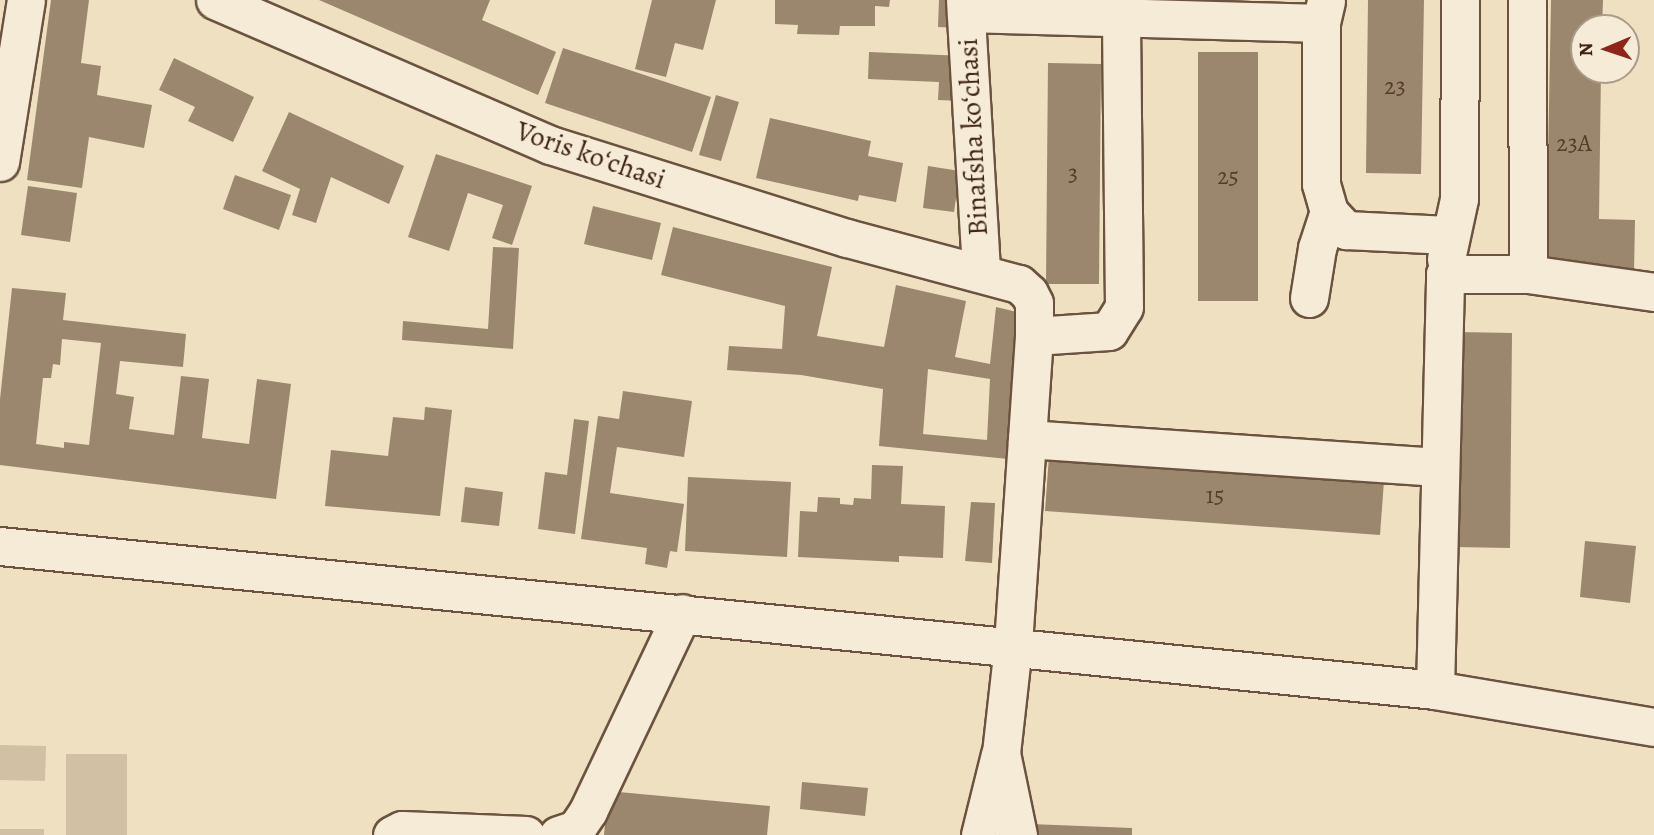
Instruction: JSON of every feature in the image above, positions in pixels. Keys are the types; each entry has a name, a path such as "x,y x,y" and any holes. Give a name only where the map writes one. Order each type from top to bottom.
{"street":[{"path":"0,162 26,0"},
{"name":"Voris koʻchasi","path":"215,0 550,145 847,238 1019,284 1029,293 1034,303 1034,336"},
{"path":"1435,690 1438,467 1445,274 1448,235 1459,199 1460,0"},
{"path":"1527,0 1528,274"},
{"path":"966,7 1121,18 1323,12 1321,184 1328,212 1309,298"},
{"name":"Binafsha koʻchasi","path":"966,7 981,273"},
{"path":"979,835 1001,753 1013,646 1034,336 1109,331 1124,307 1121,18"},
{"path":"1328,212 1346,230 1448,235"},
{"path":"1445,274 1528,274 1654,292"},
{"path":"1027,439 1438,467"},
{"path":"0,546 1435,690 1654,727"},
{"path":"558,835 576,829 588,811 682,613"},
{"path":"1001,753 1018,835"},
{"path":"392,835 402,830 526,835"}],"shaded area":[{"path":"0,745 46,746 45,781 0,780"},
{"path":"66,754 127,754 127,835 66,835"},
{"path":"0,829 44,829 44,835 0,835"}],"building":[{"path":"51,0 89,0 81,63 101,66 97,95 152,105 144,148 89,137 82,188 27,180"},
{"path":"319,0 490,0 482,20 556,52 538,95"},
{"path":"652,0 716,0 703,50 675,43 666,77 635,69"},
{"path":"775,0 890,0 889,7 875,6 875,26 840,26 839,35 797,34 798,25 775,24"},
{"path":"939,0 960,0 959,28 938,27"},
{"path":"1368,0 1424,0 1421,174 1366,173"},
{"path":"1551,0 1603,0 1602,14 1570,14 1570,84 1601,84 1599,219 1635,220 1634,273 1599,272 1600,264 1546,264"},
{"path":"563,48 711,97 692,152 545,103"},
{"path":"869,52 965,56 963,101 938,100 939,82 868,79"},
{"path":"1198,52 1258,52 1258,301 1198,301"},
{"path":"174,58 254,97 233,142 188,121 195,107 159,90"},
{"path":"1048,63 1101,64 1099,284 1046,284"},
{"path":"716,95 739,102 721,161 699,155"},
{"path":"289,112 404,166 389,204 331,177 316,223 292,215 300,189 262,171"},
{"path":"770,118 871,141 868,156 903,163 896,202 859,195 858,201 756,178"},
{"path":"436,154 532,186 512,245 492,238 503,205 468,193 449,251 408,237"},
{"path":"928,166 960,171 954,212 923,208"},
{"path":"235,175 291,195 279,230 223,209"},
{"path":"28,186 77,193 70,242 21,235"},
{"path":"593,206 661,223 652,260 584,244"},
{"path":"673,227 832,267 817,336 884,347 896,285 966,301 955,357 990,364 996,307 1017,312 1008,459 879,446 883,389 801,375 727,370 729,346 782,349 785,306 661,275","holes":["928,369 990,379 987,440 923,434"]},
{"path":"493,247 519,248 513,349 402,340 403,321 488,329"},
{"path":"12,288 66,293 63,320 186,334 183,367 120,361 116,394 134,397 129,429 174,435 181,376 209,379 202,438 249,444 257,379 291,384 276,499 0,465 0,399","holes":["62,339 101,343 89,445 64,442 64,448 36,444 43,378 51,378 53,364 60,365"]},
{"path":"1459,332 1512,333 1510,548 1456,547"},
{"path":"623,391 692,401 684,457 617,447 610,493 684,504 677,552 670,551 667,568 645,564 647,548 581,539 598,416 619,419"},
{"path":"425,407 452,410 440,516 325,506 331,450 388,456 393,417 424,420"},
{"path":"574,419 589,421 575,534 538,529 545,472 567,475"},
{"path":"1049,456 1384,481 1380,535 1045,511"},
{"path":"872,465 903,466 901,504 945,506 943,558 899,556 899,562 798,557 800,511 817,512 818,497 840,498 840,504 853,505 854,498 871,499"},
{"path":"688,477 791,482 787,557 685,551"},
{"path":"465,487 503,492 499,526 461,522"},
{"path":"971,502 995,503 992,563 965,561"},
{"path":"1585,541 1636,546 1630,603 1580,597"},
{"path":"802,782 868,788 865,816 800,809"},
{"path":"608,791 770,806 767,835 604,835"},
{"path":"1030,824 1132,828 1132,835 1030,835"}]}
